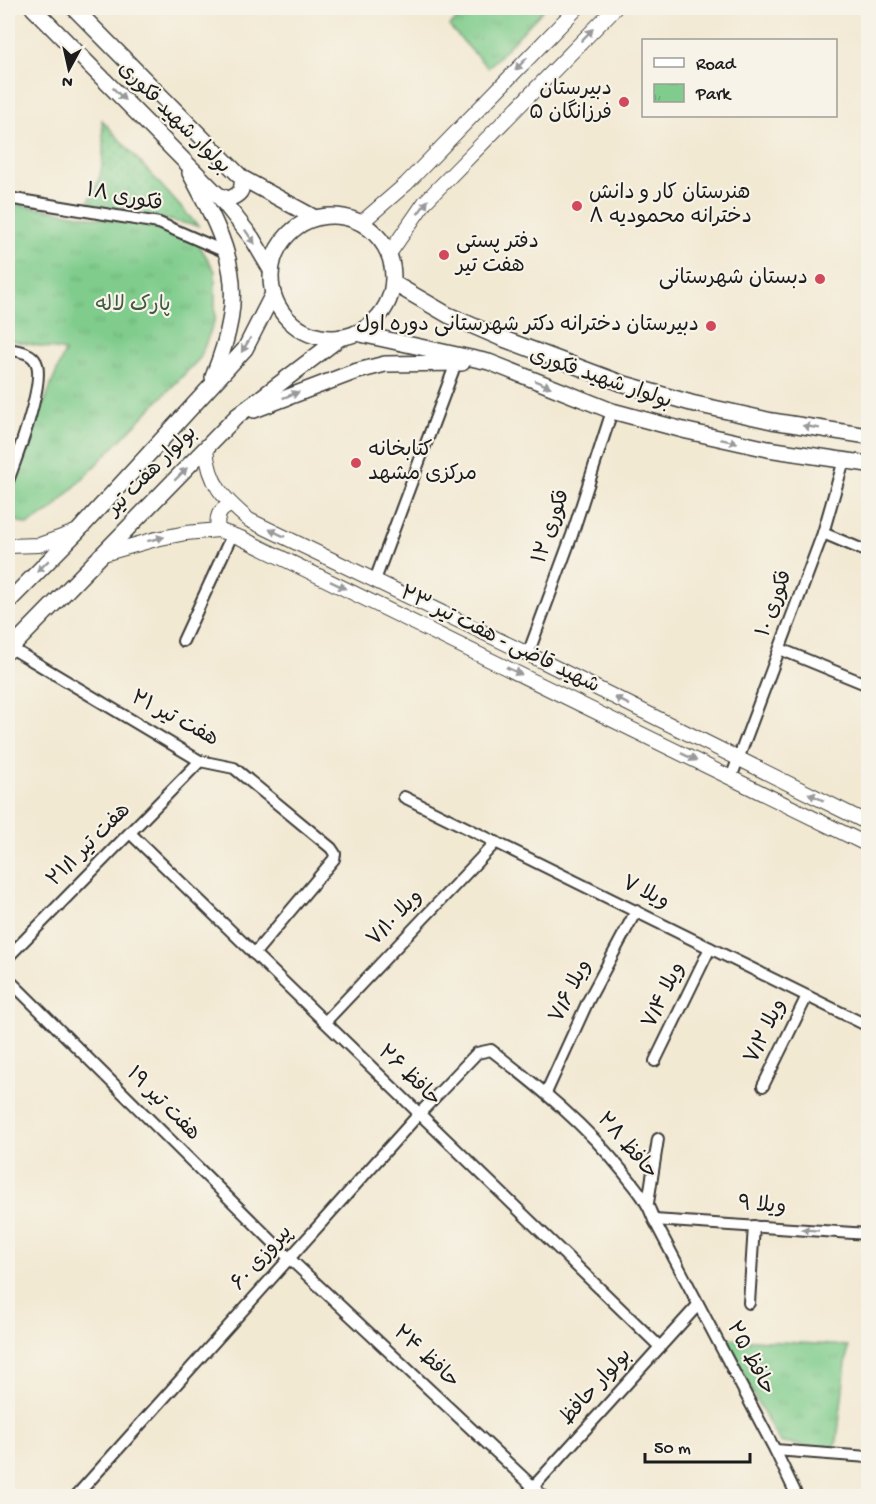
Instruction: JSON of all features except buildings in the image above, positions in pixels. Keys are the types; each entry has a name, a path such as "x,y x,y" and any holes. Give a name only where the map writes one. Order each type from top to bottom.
{"main road":[{"name":"بولوار شهید فکوری","path":"33,8 219,195 252,238 271,270"},
{"name":"بولوار شهید فکوری","path":"74,8 242,178 315,218"},
{"path":"182,158 210,210 228,254 233,283 232,314 225,347 209,388"},
{"path":"219,195 228,199 238,196 243,188 242,178"},
{"path":"346,217 362,223 382,241 389,254 393,268 393,283 389,299 381,313 370,325 356,333 341,337 325,337 308,333 293,324 281,310 273,294 271,270 276,253 285,237 298,226 315,218 346,217"},
{"name":"بولوار شهید فکوری","path":"393,283 448,315 621,383 691,403 772,421 868,436"},
{"name":"بولوار هفت تیر","path":"8,602 78,531 245,349 273,294"},
{"name":"بولوار شهید فکوری","path":"356,333 489,362 612,411 687,431 768,449 868,464"},
{"name":"بولوار هفت تیر","path":"9,649 237,416 341,337"},
{"path":"237,416 354,372 385,364 489,362"}],"street":[{"path":"362,223 406,184 577,8"},
{"path":"389,254 425,202 615,8"},
{"path":"546,39 564,58"},
{"name":"فکوری ١٨","path":"8,198 159,223 228,254"},
{"path":"8,349 25,352 36,360 39,373 33,406 8,481"},
{"path":"375,580 456,363"},
{"name":"فکوری ۱۲","path":"528,654 572,535 612,411"},
{"name":"شهید قاضی - هفت تیر ۲۳","path":"206,449 208,468 213,482 231,505 249,520 528,654 868,822"},
{"name":"فکوری ۱۰","path":"731,778 823,533 844,460"},
{"path":"218,530 216,521 218,514 223,508 231,505"},
{"name":"شهید قاضی - هفت تیر ۲۳","path":"100,555 186,533 218,530 232,535 868,845"},
{"path":"8,546 39,545 78,531"},
{"path":"823,533 868,552"},
{"path":"183,641 232,535"},
{"name":"هفت تیر ۲۱","path":"9,649 200,761 234,768 331,848 335,854 334,859 254,954"},
{"path":"780,649 868,685"},
{"name":"هفت تیر ۲۱/۱","path":"8,957 200,761"},
{"name":"ویلا ۷","path":"404,797 868,1026"},
{"name":"حافظ ۲۶","path":"130,833 660,1347"},
{"name":"ویلا ۷/۱۰","path":"324,1022 496,842"},
{"name":"ویلا ۷/۶","path":"546,1093 588,1000 636,910"},
{"name":"ویلا ۷/۴","path":"655,1061 710,948"},
{"name":"هفت تیر ۱۹","path":"8,979 290,1259"},
{"name":"ویلا ۷/۲","path":"763,1086 807,996"},
{"name":"حافظ ۲۸","path":"483,1051 490,1050 546,1093 605,1148 648,1203 654,1220 698,1305"},
{"name":"پیروزی ۶۰","path":"76,1497 419,1114 477,1053 483,1051"},
{"path":"648,1203 657,1139"},
{"name":"ویلا ۹","path":"654,1220 868,1234"},
{"path":"749,1304 754,1226"},
{"name":"حافظ ۲۴","path":"290,1259 543,1497"},
{"name":"بولوار حافظ","path":"525,1497 698,1305"},
{"name":"حافظ ۲۵","path":"698,1305 775,1450 796,1497"},
{"path":"775,1450 868,1457"}],"green space":[{"path":"471,8 545,8 488,68 449,26"},
{"path":"102,120 198,226 87,204 101,173"},
{"name":"پارک لاله","path":"8,203 158,228 198,243 215,271 215,319 200,358 52,510 27,525 8,517 8,491 65,351 8,340"},
{"path":"723,1338 848,1346 837,1441 831,1449 782,1443 776,1436"}],"place":[{"name":"دبیرستان فرزانگان ۵","path":"624,102"},
{"name":"هنرستان کار و دانش دخترانه محمودیه ۸","path":"577,206"},
{"name":"دفتر پستی هفت تیر","path":"444,255"},
{"name":"دبستان شهرستانی","path":"820,279"},
{"name":"دبیرستان دخترانه دکتر شهرستانی دوره اول","path":"711,326"},
{"name":"کتابخانه مرکزی مشهد","path":"356,463"}]}
